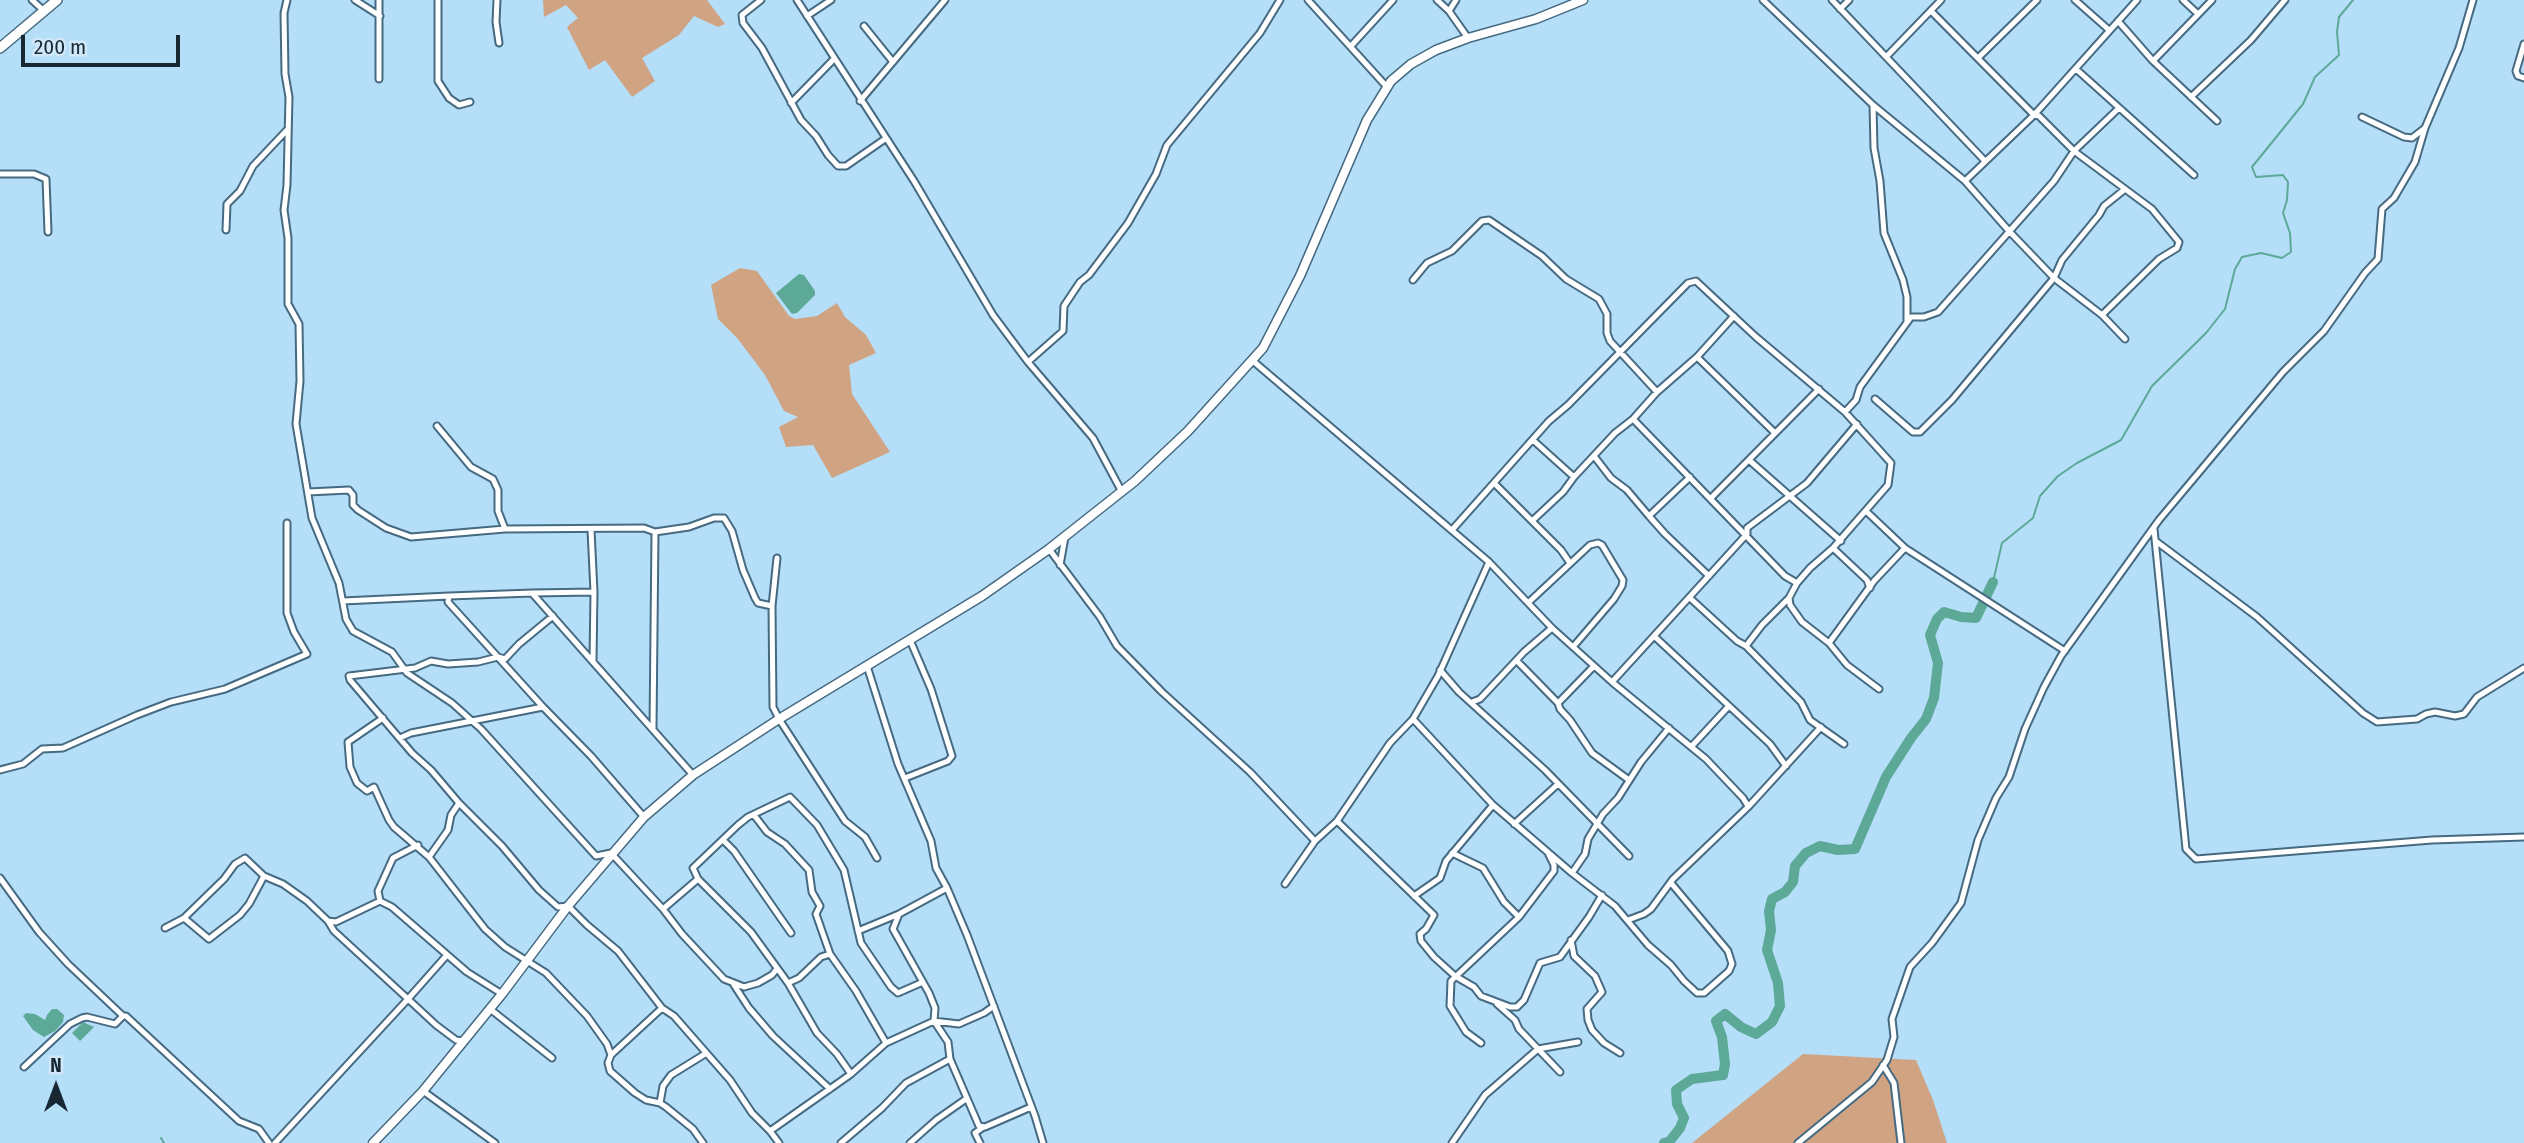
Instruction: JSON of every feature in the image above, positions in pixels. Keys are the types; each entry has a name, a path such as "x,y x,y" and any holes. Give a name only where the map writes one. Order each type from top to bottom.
{"highway":[{"path":"0,48 57,0"}],"main road":[{"path":"373,1143 423,1091 490,1010 568,906 644,817 693,775 779,719 982,596 1066,536 1161,458 1253,360 1279,319 1363,129 1387,87 1402,71 1423,57 1468,38 1536,19 1583,0"}],"street":[{"path":"32,0 44,11"},
{"path":"287,0 284,13 285,74 289,97 284,210 288,238 288,304 299,324 300,381 296,424 312,517 339,583 346,619 353,631 392,652 404,670 420,684 452,703 471,720 596,856 611,853 663,909 705,961 724,979 744,987 758,983 776,970"},
{"path":"355,0 380,16"},
{"path":"379,0 379,79"},
{"path":"438,0 438,81 449,98 459,105 470,102"},
{"path":"498,0 496,22 499,43"},
{"path":"761,0 742,15 743,23 762,48 790,103 828,155 838,166 846,166 885,139"},
{"path":"797,0 914,181 987,305 1028,362 1093,438 1122,492"},
{"path":"807,16 831,0"},
{"path":"860,101 945,0"},
{"path":"1028,362 1063,331 1063,306 1128,223 1156,174 1167,145 1260,33 1280,0"},
{"path":"1308,0 1387,87"},
{"path":"1351,46 1393,0"},
{"path":"1437,0 1449,11 1468,38"},
{"path":"1449,11 1456,0"},
{"path":"1763,0 1872,105 1965,181 2054,278 2102,315 2125,339"},
{"path":"1832,0 1985,161"},
{"path":"1840,9 1849,0"},
{"path":"1887,56 1941,0"},
{"path":"1978,58 2037,0"},
{"path":"2075,0 2109,30"},
{"path":"1965,181 2034,115 2137,0"},
{"path":"2183,0 2198,14"},
{"path":"2153,61 2212,0"},
{"path":"2191,97 2251,40 2285,0"},
{"path":"1798,1143 1872,1082 1883,1065 1894,1037 1892,1019 1910,967 1932,943 1961,903 1978,840 1996,798 2009,777 2025,729 2044,687 2065,650 2154,529 2283,372 2324,331 2378,259 2382,209 2394,198 2415,162 2425,128 2459,48 2473,0"},
{"path":"1931,11 2034,115 2039,116 2074,151 2157,214 2179,242 2179,245 2159,259 2102,315"},
{"path":"2118,21 2153,61 2217,121"},
{"path":"864,26 893,62"},
{"path":"2524,44 2515,71 2518,76 2524,78"},
{"path":"790,103 834,59"},
{"path":"2076,69 2194,175"},
{"path":"1872,105 1884,233 1903,280 1907,297 1907,323"},
{"path":"1845,412 1911,317 1924,317 1938,312 2054,181 2074,151 2119,108"},
{"path":"2362,117 2403,137 2412,138 2425,128"},
{"path":"226,230 227,204 240,191 253,166 287,130"},
{"path":"0,174 34,174 46,179 48,232"},
{"path":"1875,400 1913,432 1920,432 1952,400 2054,278 2062,260 2104,206 2124,190"},
{"path":"1413,280 1427,264 1452,251 1482,221 1489,220 1542,256 1566,279 1599,299 1607,314 1607,333 1620,352 1657,392"},
{"path":"1452,530 1534,441 1545,425 1688,283 1696,281 1756,337 1845,412 1891,463 1888,485 1841,541 1810,568 1797,583 1786,605 1762,625 1746,646"},
{"path":"1532,521 1563,492 1615,433 1633,419 1734,316"},
{"path":"1697,356 1775,433"},
{"path":"1253,360 1489,562 1552,628 1691,747 1734,788 1748,806"},
{"path":"1711,498 1819,389"},
{"path":"1633,419 1785,576 1797,583"},
{"path":"1612,682 1747,534 1747,528 1807,483 1857,424"},
{"path":"437,426 471,467 494,479 498,490 498,511 505,529"},
{"path":"1534,441 1574,477"},
{"path":"1594,456 1611,478 1627,491 1665,534 1709,576"},
{"path":"1749,460 1841,541"},
{"path":"1649,516 1690,477"},
{"path":"1495,484 1561,550 1570,563"},
{"path":"308,492 349,490 353,495 353,505 358,510 386,528 411,537 505,529 644,528 655,532 724,518 732,531 743,570 755,598 758,603 772,606"},
{"path":"1866,511 1905,548 2065,650"},
{"path":"0,770 23,764 43,749 63,748 137,715 171,702 225,689 307,654 294,632 287,612 287,523"},
{"path":"2154,529 2158,544 2257,617 2363,713 2377,722 2417,719 2434,712 2455,716 2464,714 2477,697 2524,668"},
{"path":"2154,529 2186,849 2196,859 2431,840 2524,837"},
{"path":"591,530 593,661"},
{"path":"653,728 655,532"},
{"path":"1060,565 1066,536"},
{"path":"1529,603 1590,545 1598,542 1602,545 1606,556 1623,580 1622,586 1573,647"},
{"path":"1833,548 1867,580 1870,587"},
{"path":"1829,643 1874,581 1905,548"},
{"path":"1049,549 1100,617 1117,646 1162,692 1251,772 1315,841"},
{"path":"776,558 772,606 773,707 845,821 865,837 877,858"},
{"path":"1285,884 1315,841 1338,821 1391,743 1413,719 1440,670 1489,562"},
{"path":"1867,580 1874,581"},
{"path":"343,601 594,592"},
{"path":"532,593 693,775"},
{"path":"449,596 448,603 644,817"},
{"path":"1690,598 1746,646 1801,702 1807,716 1844,744"},
{"path":"1786,605 1802,622 1829,643 1847,665 1879,690"},
{"path":"553,616 505,659 498,657 458,663 431,661 415,668 349,676 350,680 539,890 558,907 568,906 618,951 662,1008 674,1016 730,1080 752,1114 779,1143"},
{"path":"1475,704 1552,628"},
{"path":"1654,636 1769,744 1786,766"},
{"path":"905,778 948,761 952,756 931,689 910,640"},
{"path":"1517,661 1558,703 1561,713 1570,720 1592,753 1629,780"},
{"path":"867,666 898,764 931,841 936,869 947,888 1043,1143"},
{"path":"1558,703 1594,666"},
{"path":"1440,670 1459,692 1475,704 1504,736 1558,784 1629,856"},
{"path":"400,738 411,733 543,707"},
{"path":"1691,747 1728,707"},
{"path":"383,718 348,742 349,767 357,783 367,792 374,787 388,820 418,845 476,918 505,947 546,973 587,1016 607,1044 611,1055"},
{"path":"1413,719 1493,805 1572,873 1602,895 1684,981 1697,993 1704,993 1729,971 1732,964 1728,951 1671,883"},
{"path":"1628,920 1651,909 1671,883 1748,806 1821,727"},
{"path":"1572,873 1585,855 1588,839 1597,824 1669,728"},
{"path":"1514,824 1558,784"},
{"path":"851,1074 817,1033 788,983 751,932 698,878 693,868 738,825 790,797 817,825 844,870 861,943 894,992 898,993 923,982"},
{"path":"429,857 449,830 451,815 459,803"},
{"path":"1414,896 1440,878 1452,853 1493,805"},
{"path":"754,814 766,832 785,844 809,870 812,892 820,906 816,914 830,954 886,1042"},
{"path":"1338,821 1434,915 1420,934 1421,941 1434,957 1455,976 1474,987 1481,996 1517,1007"},
{"path":"723,840 734,850 791,933"},
{"path":"418,845 393,858 377,891 380,901 392,907 467,972 502,994"},
{"path":"1481,1043 1466,1032 1450,1006 1451,981 1519,917 1554,871 1547,852"},
{"path":"1452,853 1483,868 1504,902 1519,917"},
{"path":"165,928 184,918 225,879 235,864 245,858 264,876 283,884 328,921 334,931 436,1024 456,1040 464,1041"},
{"path":"184,918 209,939 240,915 264,876"},
{"path":"0,878 46,940 68,964 239,1121 259,1129 269,1143"},
{"path":"663,909 698,878"},
{"path":"858,931 899,914 947,888"},
{"path":"1515,1020 1517,1007 1524,1000 1540,963 1560,957 1602,895"},
{"path":"328,921 336,922 380,901"},
{"path":"899,914 893,929 923,982 934,1008 934,1021 948,1042 950,1059 978,1126 982,1128"},
{"path":"1571,940 1574,956 1595,976 1602,992 1587,1009 1592,1030 1620,1052"},
{"path":"788,983 799,978 821,957 830,954"},
{"path":"275,1143 447,955"},
{"path":"734,985 773,1036 830,1089"},
{"path":"1495,1001 1560,1072"},
{"path":"770,1131 851,1074 886,1042 934,1021 959,1024 993,1006"},
{"path":"662,1008 611,1055 608,1067 625,1086 646,1100 660,1103 692,1129 704,1143"},
{"path":"490,1010 552,1058"},
{"path":"24,1067 70,1024 87,1017 112,1024 123,1016"},
{"path":"1452,1143 1485,1095 1538,1049 1578,1042"},
{"path":"660,1103 663,1086 671,1075 705,1054"},
{"path":"841,1143 906,1083 950,1059"},
{"path":"1883,1065 1894,1083 1901,1143"},
{"path":"423,1091 495,1143"},
{"path":"910,1143 966,1098"},
{"path":"981,1143 975,1133 1031,1107"}],"shaded area":[{"path":"543,0 707,0 725,24 718,27 694,16 679,35 642,58 655,81 632,97 605,60 589,70 567,27 578,18 566,5 544,17"},
{"path":"740,268 757,271 789,316 795,319 817,316 837,303 845,317 866,335 876,353 849,365 852,394 890,452 832,478 813,445 786,447 779,427 798,417 784,411 765,375 738,339 718,319 711,285"},
{"path":"799,274 804,275 815,295 797,313 792,314 776,293"},
{"path":"52,1009 57,1009 64,1015 63,1022 55,1031 44,1037 33,1030 23,1016 26,1013 35,1014 45,1020"},
{"path":"83,1022 94,1027 80,1041 72,1033"},
{"path":"1803,1054 1916,1060 1947,1143 1692,1143"}],"waterway":[{"path":"1993,582 2002,543 2033,518 2040,496 2058,476 2121,440 2152,386 2206,333 2225,309 2235,269 2242,257 2261,253 2282,258 2291,252 2290,233 2283,213 2288,182 2283,175 2256,177 2252,167 2303,104 2315,77 2339,55 2339,17 2353,0"},
{"path":"1664,1143 1669,1142 1684,1118 1677,1104 1676,1090 1692,1079 1723,1075 1725,1064 1722,1037 1716,1021 1725,1014 1741,1027 1756,1034 1772,1022 1780,1006 1778,983 1767,950 1772,899 1785,892 1793,882 1795,866 1806,853 1820,846 1838,850 1855,849 1886,777 1926,719 1934,698 1938,663 1930,635 1937,619 1944,612 1976,618 1993,582"},
{"path":"161,1138 164,1143"}]}
